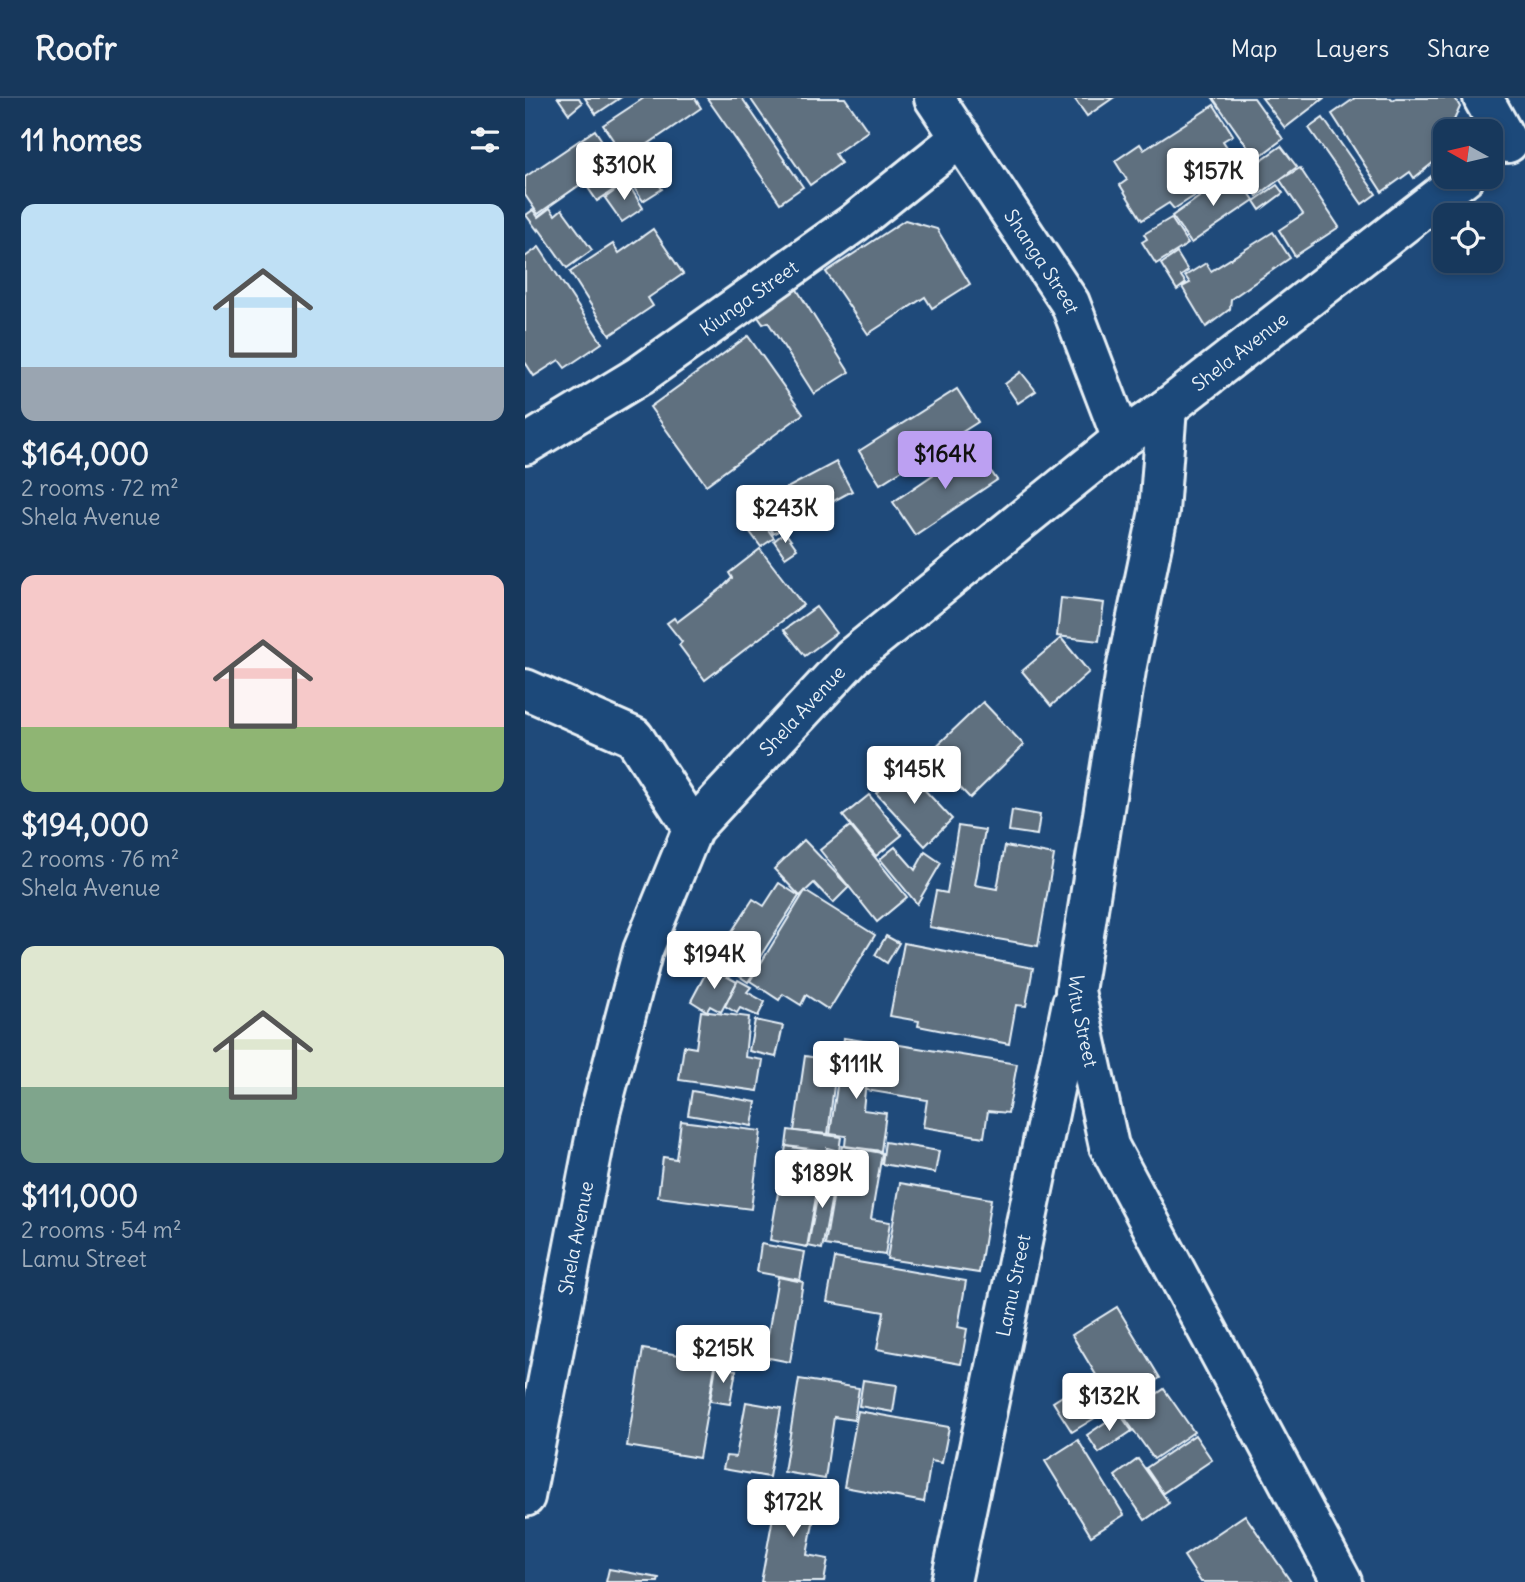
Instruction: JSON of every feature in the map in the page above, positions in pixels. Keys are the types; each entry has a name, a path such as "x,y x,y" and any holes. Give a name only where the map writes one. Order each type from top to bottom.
{"street":[{"name":"Shanga Street","path":"934,98 1070,303 1122,439"},
{"path":"1483,98 1508,143"},
{"name":"Kiunga Street","path":"525,445 662,360 854,223 961,137"},
{"name":"Shela Avenue","path":"525,1497 600,1112 643,950 694,828 852,657 1122,439 1167,408 1449,189"},
{"name":"Witu Street","path":"1167,408 1159,511 1126,670 1075,990 1109,1146 1342,1582"},
{"path":"525,689 634,737 694,828"},
{"name":"Lamu Street","path":"951,1582 1075,990"}],"building":[{"path":"558,98 579,98 582,103 569,114"},
{"path":"585,98 620,98 596,114"},
{"path":"644,98 695,98 701,108 626,159 603,125"},
{"path":"707,98 742,98 803,187 780,203"},
{"path":"750,98 845,98 868,131 835,154 841,163 810,185"},
{"path":"1074,98 1113,98 1087,116"},
{"path":"1213,98 1254,98 1283,139 1256,159"},
{"path":"1262,98 1324,98 1285,128"},
{"path":"1355,98 1455,98 1460,107 1454,119 1433,119 1433,163 1414,178 1410,172 1382,192 1332,114"},
{"path":"1214,105 1233,135 1223,141 1240,167 1174,209 1169,203 1142,220 1120,185 1127,180 1115,161 1140,144 1144,150"},
{"path":"1323,118 1376,194 1362,204 1309,128"},
{"path":"595,130 628,180 597,201 584,182 538,214 525,195 525,177"},
{"path":"1281,146 1297,167 1257,196 1241,174"},
{"path":"638,153 662,189 643,201 617,163"},
{"path":"1300,168 1339,227 1295,256 1279,230 1303,214 1280,180"},
{"path":"1235,172 1254,200 1191,243 1172,216"},
{"path":"627,182 643,208 622,222 605,198"},
{"path":"1277,185 1283,193 1260,210 1254,201"},
{"path":"550,208 555,215 562,209 592,250 567,268 526,215 533,210 538,217"},
{"path":"1171,218 1188,244 1156,264 1142,242 1147,239 1144,234"},
{"path":"905,220 937,229 970,284 932,308 925,297 868,334 826,272"},
{"path":"653,229 683,274 648,298 653,306 610,335 570,272 613,244 619,253"},
{"path":"1273,232 1290,258 1231,299 1230,309 1206,327 1182,287 1190,283 1185,276 1206,263 1211,271"},
{"path":"539,247 602,343 565,368 559,360 534,376 525,362 525,257"},
{"path":"1177,253 1188,271 1181,276 1186,283 1177,290 1161,264"},
{"path":"796,288 849,372 814,394 768,322 763,324 756,314"},
{"path":"748,336 803,414 706,485 650,407"},
{"path":"1021,372 1036,391 1018,403 1005,384"},
{"path":"957,389 978,422 880,484 859,451"},
{"path":"974,447 997,480 915,535 893,502"},
{"path":"836,462 852,491 773,534 757,504"},
{"path":"760,519 774,538 761,547 747,528"},
{"path":"785,532 797,549 785,557 774,541"},
{"path":"760,549 803,605 705,680 679,645 682,642 667,623 674,618 677,622 722,588 732,578 729,573"},
{"path":"1061,598 1104,603 1099,641 1057,636"},
{"path":"816,607 836,633 805,656 784,630"},
{"path":"1061,638 1089,672 1051,706 1022,671"},
{"path":"983,702 1024,745 970,798 928,754"},
{"path":"903,767 952,819 925,846 876,793"},
{"path":"869,795 902,835 876,856 843,816"},
{"path":"1012,810 1040,815 1037,835 1009,831"},
{"path":"850,826 907,897 877,922 820,850"},
{"path":"958,826 985,830 975,885 997,889 1005,846 1054,855 1038,946 929,927 936,891 947,893"},
{"path":"804,840 849,887 833,903 814,883 800,896 774,869"},
{"path":"895,847 915,870 925,852 941,863 917,904 880,859"},
{"path":"779,883 799,896 756,963 725,942 753,899 764,906"},
{"path":"805,891 875,935 829,1010 806,995 801,1005 783,994 779,1000 750,981"},
{"path":"886,936 899,943 887,963 875,955"},
{"path":"904,943 1033,968 1026,1006 1016,1005 1009,1044 918,1026 919,1021 890,1016"},
{"path":"737,952 758,966 748,982 727,968"},
{"path":"709,967 737,982 721,1012 710,1006 707,1011 691,1001"},
{"path":"738,980 751,987 747,992 765,1002 758,1016 740,1008 737,1013 725,1006"},
{"path":"701,1011 749,1017 745,1057 763,1060 758,1091 679,1080 684,1046 696,1048"},
{"path":"755,1020 783,1026 776,1057 749,1051"},
{"path":"844,1038 870,1042 863,1110 886,1113 881,1151 845,1146 846,1136 830,1134"},
{"path":"875,1041 1017,1064 1008,1113 988,1111 984,1137 923,1127 927,1100 866,1090"},
{"path":"805,1056 837,1061 828,1134 794,1131"},
{"path":"692,1091 756,1102 752,1126 688,1115"},
{"path":"681,1121 761,1131 751,1209 658,1197 663,1157 676,1159"},
{"path":"788,1130 841,1137 839,1151 786,1146"},
{"path":"885,1142 939,1151 935,1173 882,1164"},
{"path":"786,1146 824,1153 807,1247 770,1240"},
{"path":"842,1146 882,1153 871,1219 890,1222 885,1255 825,1245"},
{"path":"822,1172 836,1175 822,1249 808,1246"},
{"path":"900,1183 991,1199 979,1273 887,1259"},
{"path":"761,1244 805,1252 800,1280 757,1272"},
{"path":"835,1258 966,1281 958,1327 967,1329 961,1364 877,1349 884,1312 827,1302"},
{"path":"778,1277 803,1282 790,1362 764,1357"},
{"path":"1117,1307 1160,1378 1072,1432 1053,1402 1096,1375 1072,1335"},
{"path":"643,1349 716,1361 699,1458 627,1446"},
{"path":"716,1366 736,1370 730,1404 710,1401"},
{"path":"799,1379 859,1388 854,1420 834,1417 825,1479 784,1472"},
{"path":"863,1380 897,1385 893,1412 859,1406"},
{"path":"1164,1389 1194,1432 1154,1459 1124,1417"},
{"path":"746,1402 781,1408 769,1477 723,1469 726,1456 736,1457"},
{"path":"858,1411 949,1427 942,1463 931,1461 924,1502 844,1487"},
{"path":"1119,1413 1132,1431 1099,1453 1087,1435"},
{"path":"1195,1435 1212,1460 1163,1493 1146,1468"},
{"path":"1078,1440 1124,1515 1091,1536 1045,1461"},
{"path":"1138,1459 1169,1503 1145,1520 1115,1476"},
{"path":"779,1484 819,1491 807,1555 828,1559 824,1582 761,1582"},
{"path":"1245,1515 1291,1582 1201,1582 1184,1556"},
{"path":"609,1569 659,1578 658,1582 606,1582"}]}
